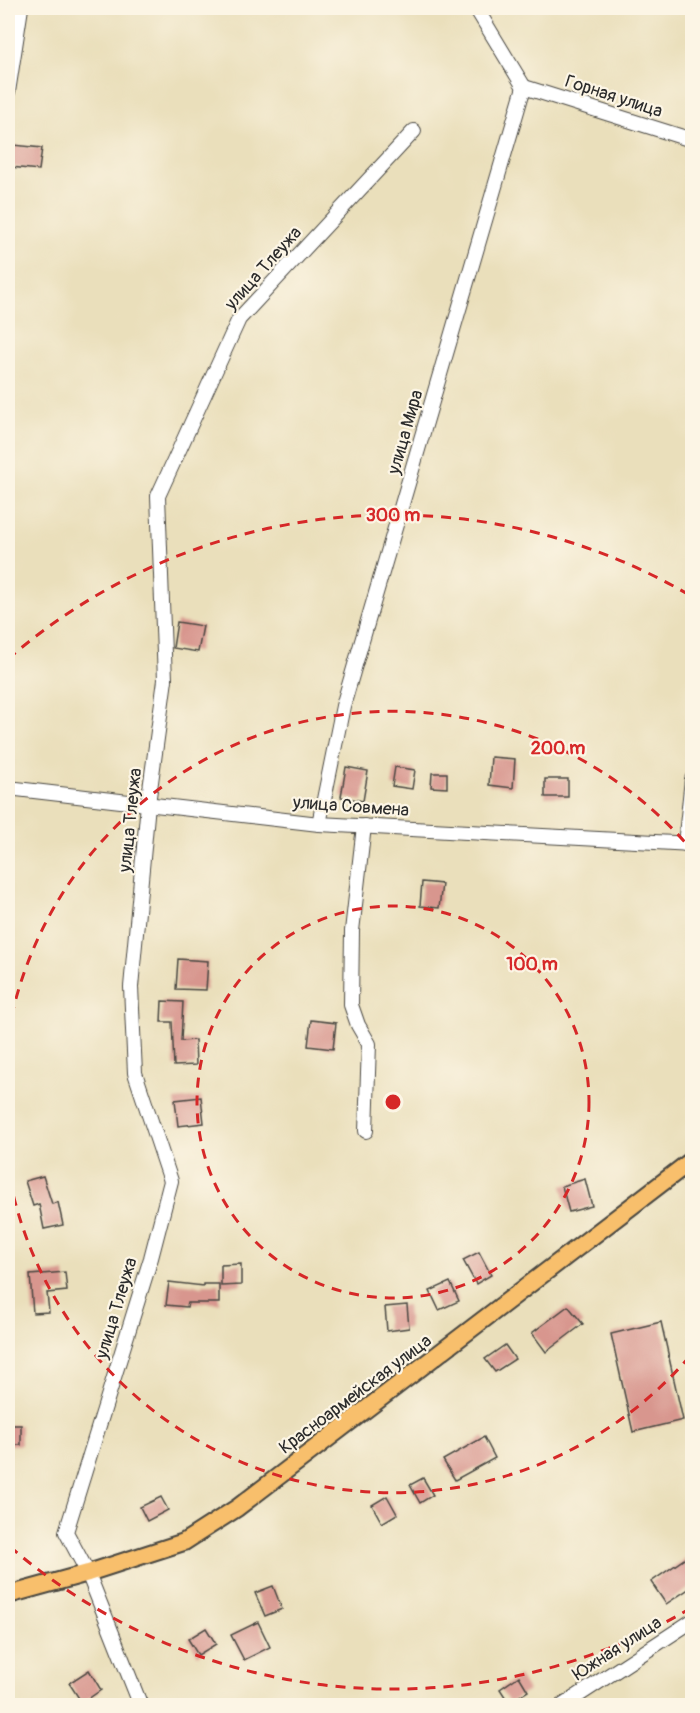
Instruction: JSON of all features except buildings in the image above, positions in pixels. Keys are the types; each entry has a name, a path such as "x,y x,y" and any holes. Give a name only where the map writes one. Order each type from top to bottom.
{"main road":[{"name":"Красноармейская улица","path":"8,1595 88,1573 184,1542 237,1508 693,1160"}],"street":[{"path":"8,92 21,8"},
{"path":"476,8 525,87"},
{"name":"Горная улица","path":"525,87 693,140"},
{"name":"улица Мира","path":"319,824 343,706 525,87"},
{"name":"улица Тлеужа","path":"141,1706 88,1573 66,1532 150,1258 171,1181 135,1073 131,987 148,804 165,680 158,496 239,319 414,130"},
{"path":"689,844 693,779"},
{"name":"улица Совмена","path":"8,788 319,824 689,844"},
{"path":"364,826 352,931 351,1005 358,1025 369,1044 366,1131"},
{"name":"Южная улица","path":"562,1706 693,1621"}]}
